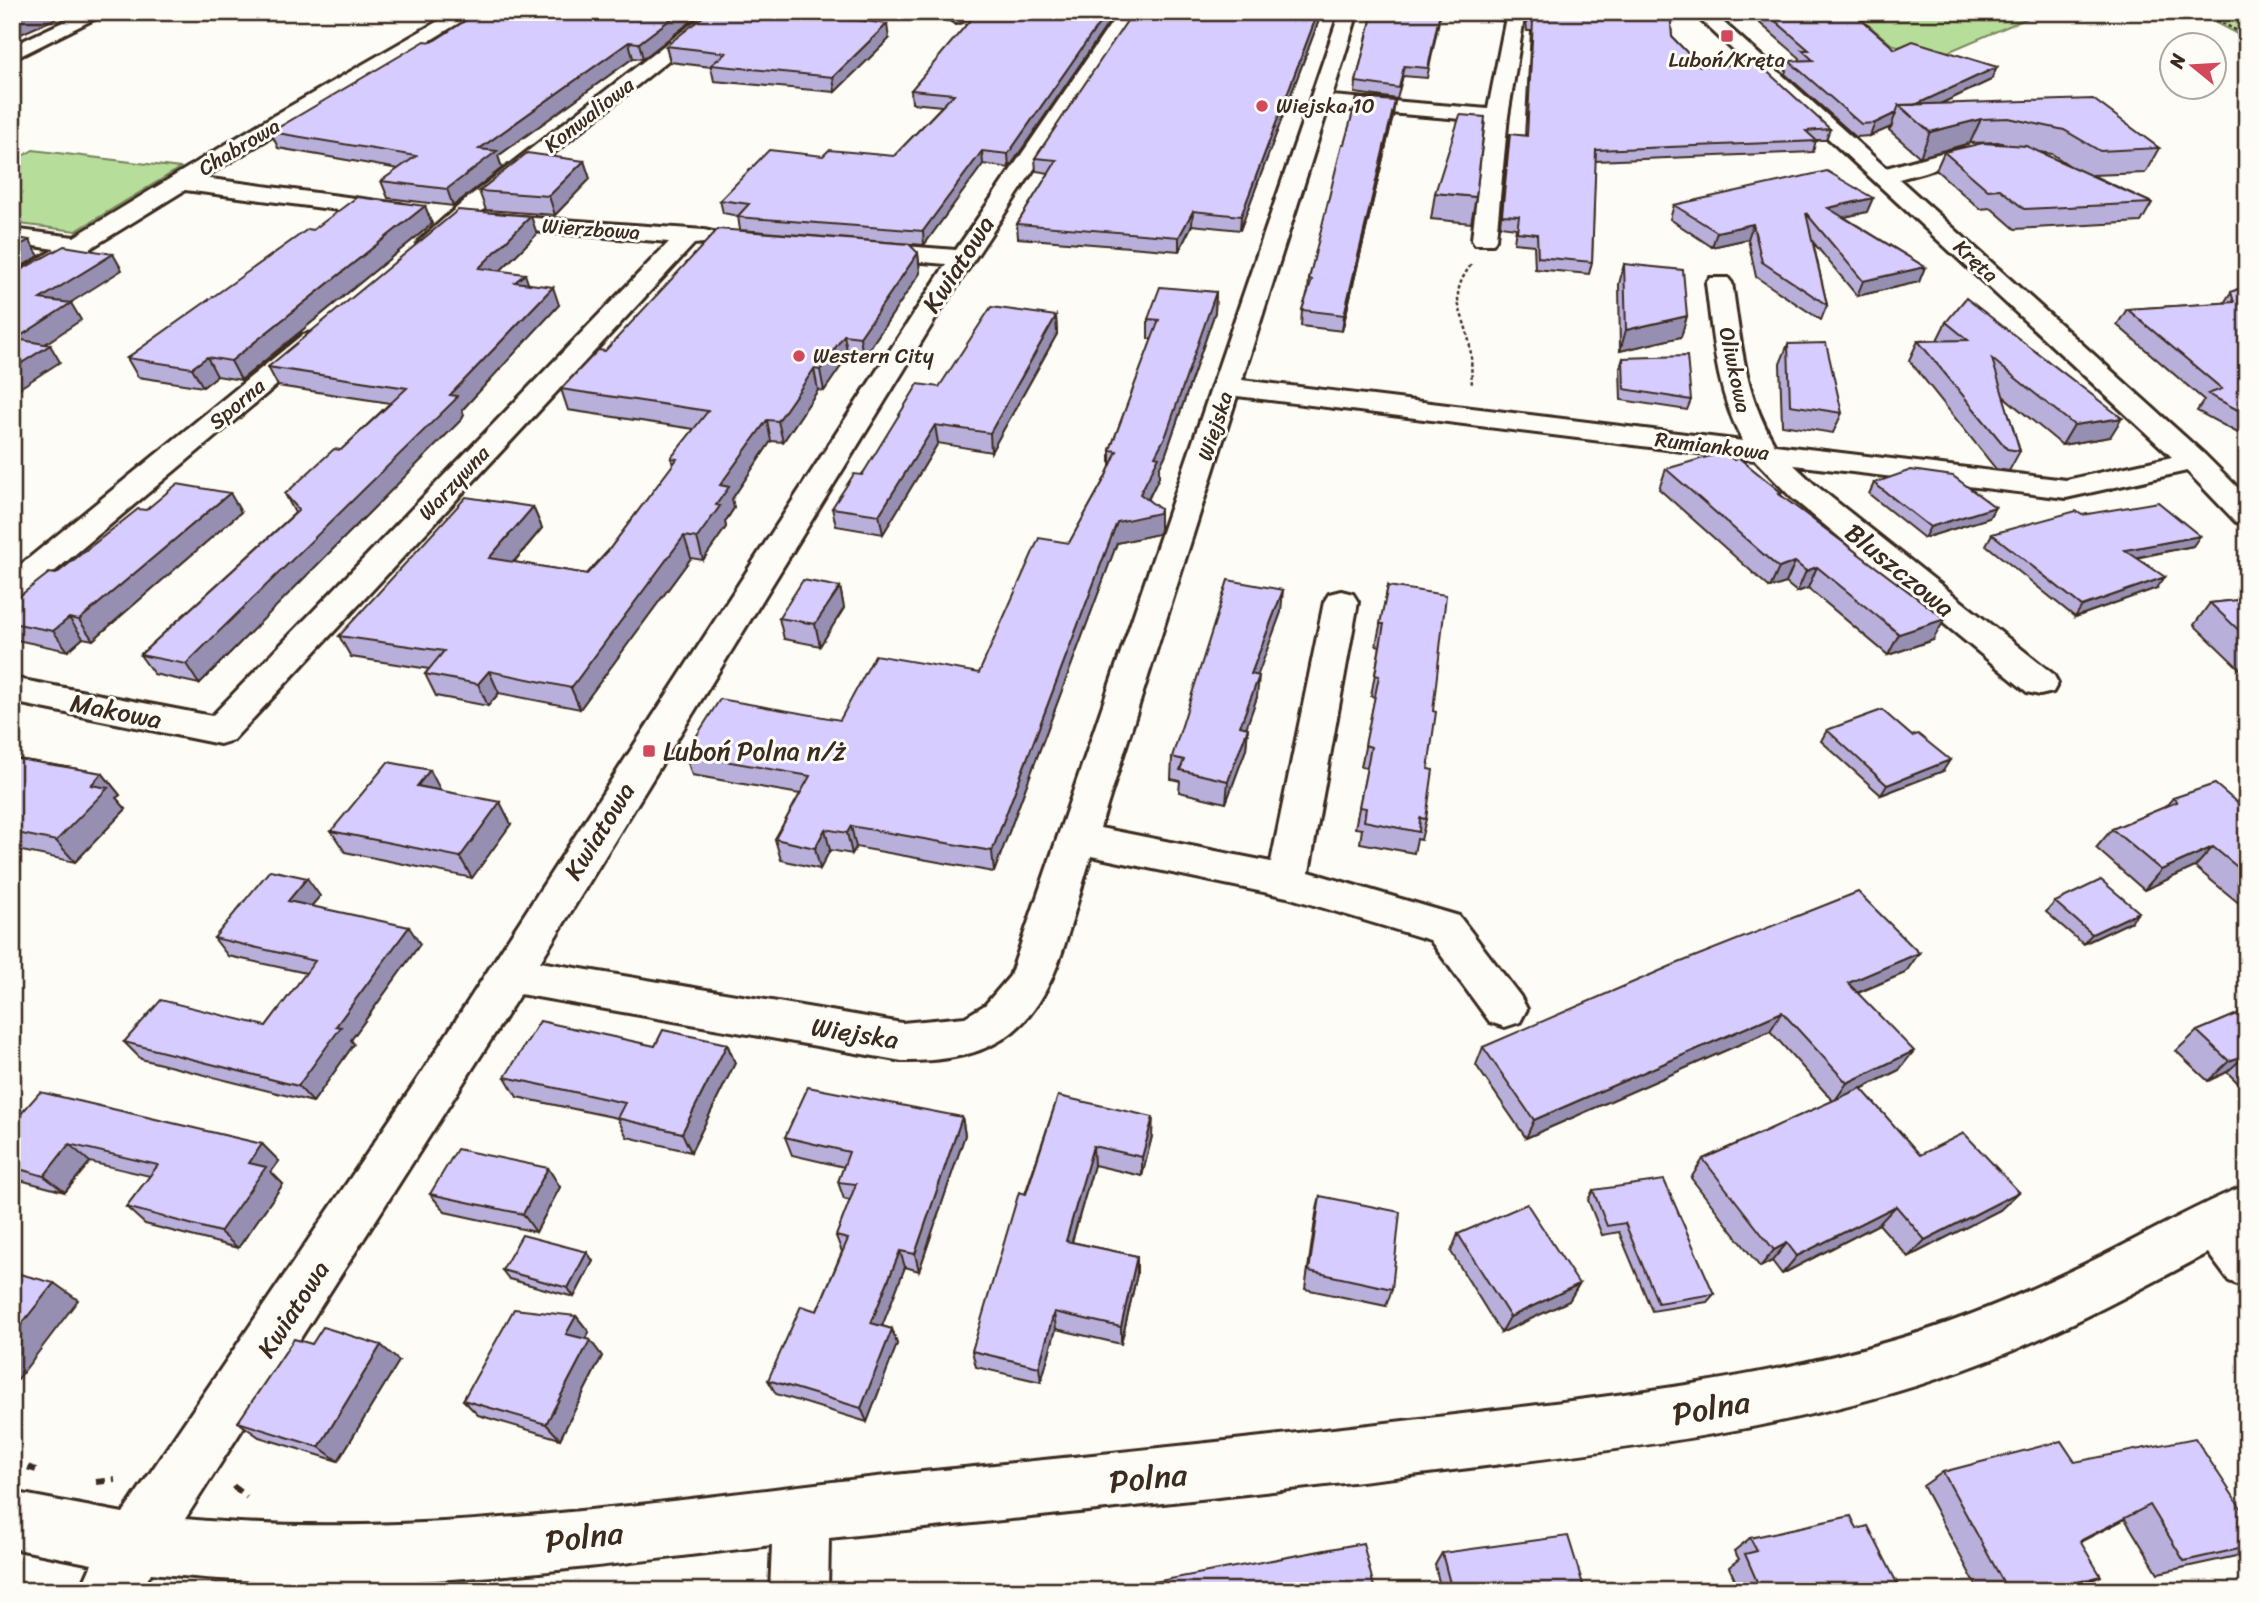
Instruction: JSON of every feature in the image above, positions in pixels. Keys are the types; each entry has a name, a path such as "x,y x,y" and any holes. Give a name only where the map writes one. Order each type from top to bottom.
{"street":[{"path":"12,54 99,12"},
{"name":"Chabrowa","path":"12,286 180,182 468,12"},
{"name":"Konwaliowa","path":"460,218 719,12"},
{"name":"Kwiatowa","path":"123,1567 278,1333 509,974 962,258 1129,12"},
{"name":"Wiejska","path":"509,974 902,1042 925,1043 971,1035 1001,1018 1029,984 1228,387 1349,12"},
{"path":"1484,239 1497,116 1516,12"},
{"name":"Kręta","path":"1701,12 2194,461 2247,514"},
{"path":"1320,101 1497,116"},
{"path":"1882,176 1971,153 2015,154"},
{"name":"Wierzbowa","path":"180,182 460,218 732,239"},
{"path":"408,262 460,218"},
{"path":"12,236 77,245"},
{"name":"Warzywna","path":"220,731 688,236"},
{"path":"843,248 962,258"},
{"name":"Oliwkowa","path":"1719,283 1734,387 1743,415 1765,453"},
{"name":"Sporna","path":"12,589 333,324"},
{"name":"Rumiankowa","path":"1228,387 2066,489 2091,487 2152,469 2194,461"},
{"name":"Bluszczowa","path":"1765,453 1803,491 2040,683"},
{"path":"1287,881 1341,602"},
{"name":"Makowa","path":"12,690 220,731"},
{"path":"1077,838 1287,881 1444,928 1504,1009"},
{"name":"Polna","path":"12,1520 72,1534 123,1567 259,1556 443,1553 802,1511 1294,1463 1656,1418 1759,1400 1838,1382 1997,1331 2236,1232"},
{"path":"799,1591 802,1511"}],"path":[{"path":"2201,12 2247,36"},
{"path":"1471,416 1470,345 1455,306 1455,296 1461,279 1479,254 1484,239"},
{"path":"12,1462 40,1471"},
{"path":"85,1481 113,1480 124,1476"},
{"path":"230,1477 234,1488 255,1500"}],"green space":[{"path":"1897,12 2042,12 1936,57 1891,44 1860,18 1893,16"},
{"path":"2195,12 2226,12 2247,23 2247,39"},
{"path":"33,150 180,168 76,231 12,223 12,162"}],"building":[{"path":"12,12 29,12 12,20"},
{"path":"479,12 680,12 639,43 629,42 479,149 497,151 447,189 381,181 416,156 271,132 425,41 432,42"},
{"path":"709,12 797,12 887,24 833,77 711,65 726,53 666,46"},
{"path":"977,12 1107,12 1008,154 982,151 923,231 737,217 749,204 720,200 769,150 823,156 829,150 894,156 954,94 911,90"},
{"path":"1133,12 1318,12 1241,216 1193,211 1179,237 1017,224 1057,160 1035,158"},
{"path":"1373,12 1440,12 1428,68 1404,66 1399,88 1356,82"},
{"path":"1528,12 1670,12 1672,37 1700,66 1759,64 1830,129 1806,131 1817,141 1596,150 1592,262 1538,257 1537,234 1517,232 1519,216 1502,215 1510,134 1527,136 1533,21 1529,21"},
{"path":"1765,12 1852,12 1895,49 1913,41 1997,67 1915,105 1899,105 1896,113 1875,123 1861,124 1789,61 1813,60 1802,50 1809,50"},
{"path":"1357,98 1395,101 1344,315 1302,310 1312,280 1309,279 1342,144"},
{"path":"2093,99 2159,148 2100,151 2064,130 2009,118 1981,119 1930,132 1899,105"},
{"path":"1460,115 1485,117 1476,197 1435,193"},
{"path":"1983,143 2026,146 2152,203 2024,209 2000,189 1988,190 1944,152"},
{"path":"527,153 584,161 549,196 479,191"},
{"path":"1827,171 1873,198 1828,208 1925,267 1863,281 1806,213 1827,305 1762,262 1753,224 1717,232 1674,205"},
{"path":"357,197 425,206 231,361 207,357 192,368 127,358 308,229 313,230"},
{"path":"458,210 531,216 479,268 525,274 515,282 553,287 450,395 457,396 455,400 186,664 140,655 299,510 285,494 334,449 341,450 407,388 268,367"},
{"path":"718,229 909,244 918,253 860,337 844,335 820,370 814,369 778,421 767,420 720,485 729,487 716,505 720,506 697,538 684,536 571,688 489,671 478,684 425,674 444,651 339,636 466,497 533,507 489,558 587,574 608,551 677,459 671,458 708,411 561,389 598,350 605,351"},
{"path":"12,237 29,240 12,250"},
{"path":"64,246 113,254 40,299 71,303 16,339 50,345 12,369 12,275"},
{"path":"1624,264 1683,270 1687,316 1626,330"},
{"path":"2247,285 2247,415 2208,394 2222,389 2127,309 2234,302 2231,292"},
{"path":"1160,287 1216,292 1166,435 1155,456 1159,457 1140,494 1160,509 1159,513 1117,522 992,851 851,826 847,833 825,829 815,848 775,839 810,776 685,754 720,699 840,720 875,655 979,673 1039,538 1069,543 1105,478 1117,451 1110,450 1159,320 1148,319"},
{"path":"1966,298 2122,418 2074,425 1992,359 2020,451 2007,449 1918,341 1968,340 1946,322"},
{"path":"991,307 1056,316 990,433 935,425 879,515 832,508 854,474 862,475 918,384 939,387"},
{"path":"1826,343 1842,413 1790,405 1788,344"},
{"path":"1687,356 1691,400 1624,389 1623,358"},
{"path":"1724,452 1734,460 1739,458 1782,493 1779,494 1945,619 1899,634 1817,567 1806,571 1795,562 1779,568 1666,469"},
{"path":"1911,470 1953,476 1995,507 1930,527 1874,483"},
{"path":"177,484 230,493 79,620 69,618 53,631 12,623 12,602 49,573 56,574 138,509 146,510"},
{"path":"2158,502 2200,536 2125,550 2165,577 2082,606 1992,534 2076,511 2082,515"},
{"path":"803,580 840,587 815,624 779,618"},
{"path":"1228,580 1283,590 1251,674 1259,676 1240,726 1248,728 1228,781 1180,770 1184,760 1172,757"},
{"path":"1388,586 1446,595 1428,769 1433,770 1426,819 1420,818 1419,832 1364,821 1366,808 1359,807 1371,747 1365,745 1379,676 1375,675 1384,624 1380,624"},
{"path":"2247,599 2247,638 2210,603"},
{"path":"1882,710 1912,736 1918,734 1950,760 1887,785 1827,730"},
{"path":"12,758 102,773 91,785 108,788 56,841 12,832"},
{"path":"388,762 430,770 417,786 500,802 460,857 331,831"},
{"path":"2215,784 2247,811 2247,875 2213,847 2161,870 2112,829 2177,802 2173,798"},
{"path":"270,870 307,878 288,901 409,927 336,1026 341,1027 298,1086 124,1042 161,1000 266,1026 315,961 214,938"},
{"path":"2101,880 2139,912 2092,934 2055,902"},
{"path":"1858,892 1919,953 1848,983 1914,1051 1847,1083 1782,1012 1534,1120 1483,1047 1671,966"},
{"path":"2247,1010 2247,1054 2229,1061 2197,1031"},
{"path":"540,1021 655,1046 663,1030 727,1044 682,1133 617,1118 625,1103 505,1077"},
{"path":"808,1087 962,1117 915,1254 900,1251 871,1323 892,1329 861,1408 768,1380 801,1306 817,1311 848,1239 836,1236 856,1184 838,1182 849,1152 785,1137"},
{"path":"1861,1088 1920,1155 1964,1133 2019,1192 1925,1240 1896,1206 1797,1256 1787,1243 1774,1250 1703,1159"},
{"path":"40,1092 262,1144 249,1163 266,1167 220,1232 126,1207 158,1165 69,1144 44,1176 12,1167 12,1124"},
{"path":"1058,1096 1153,1117 1142,1157 1093,1146 1066,1241 1137,1256 1121,1327 1054,1312 1039,1367 972,1351 1019,1192 1026,1194"},
{"path":"457,1149 548,1168 523,1214 430,1194"},
{"path":"1664,1180 1714,1294 1658,1303 1625,1223 1607,1226 1593,1190"},
{"path":"1320,1196 1400,1212 1392,1289 1309,1271"},
{"path":"1527,1204 1579,1284 1510,1317 1458,1234"},
{"path":"522,1235 587,1252 568,1288 502,1270"},
{"path":"12,1272 54,1283 12,1336"},
{"path":"514,1309 576,1316 566,1334 590,1340 546,1424 463,1400"},
{"path":"323,1327 381,1345 319,1447 238,1422 294,1339 312,1344"},
{"path":"2195,1438 2247,1517 2247,1547 2184,1561 2150,1505 2080,1541 2101,1576 2044,1591 2008,1591 1943,1472 2061,1441 2075,1462"},
{"path":"1851,1516 1857,1529 1868,1526 1901,1591 1761,1591 1745,1554 1757,1551 1750,1538"},
{"path":"1568,1536 1585,1591 1452,1591 1442,1553"},
{"path":"1363,1543 1375,1591 1106,1591"}],"railway":[{"path":"2234,12 2247,19"}],"place":[{"name":"Luboń/Kręta","path":"1727,36"},
{"name":"Wiejska 10","path":"1262,106"},
{"name":"Western City","path":"799,356"},
{"name":"Luboń Polna n/ż","path":"649,751"}]}
